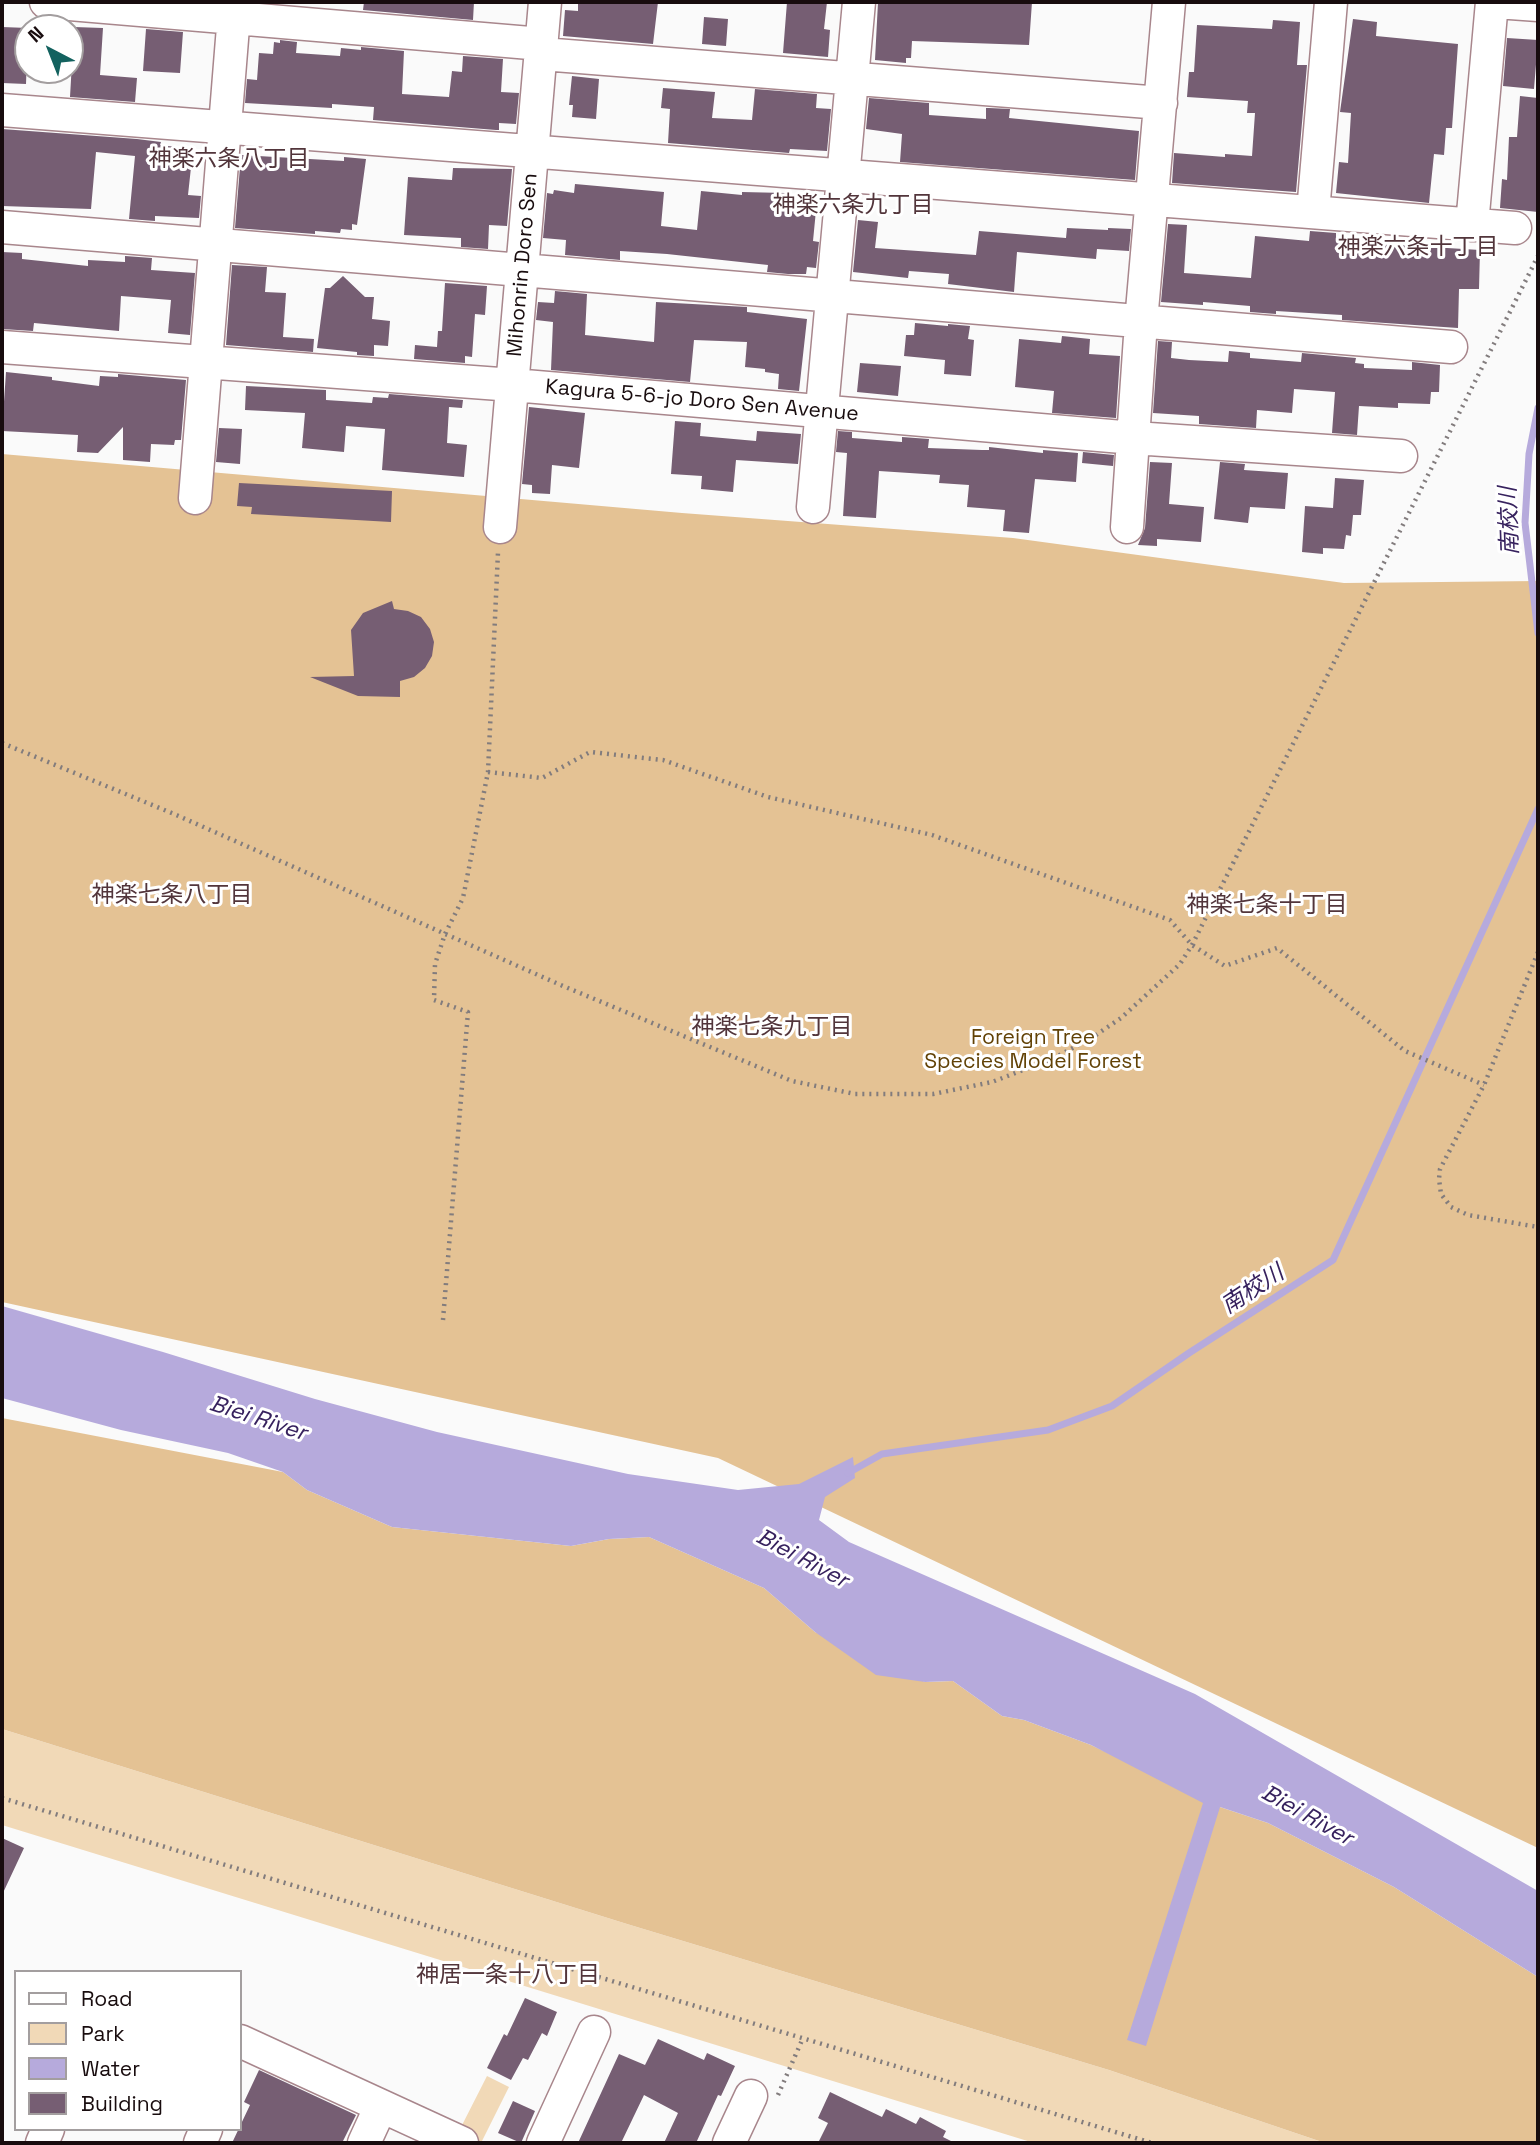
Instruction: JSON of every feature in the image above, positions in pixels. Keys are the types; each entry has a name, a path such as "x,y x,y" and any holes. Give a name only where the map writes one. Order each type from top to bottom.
{"street":[{"path":"46,2 234,10 542,49 853,80 1161,103"},
{"name":"Mihonrin Doro Sen","path":"500,527 545,2"},
{"path":"813,507 859,2"},
{"path":"1128,527 1141,321 1169,2"},
{"path":"1313,212 1331,2"},
{"path":"1472,225 1494,2 1538,5"},
{"path":"195,498 234,10"},
{"path":"2,110 1515,228"},
{"path":"2,227 1451,347"},
{"name":"Kagura 5-6-jo Doro Sen Avenue","path":"2,347 513,385 1134,438 1401,456"},
{"path":"543,2143 594,2032"},
{"path":"242,2047 462,2143"},
{"path":"729,2143 764,2096"},
{"path":"364,2143 381,2106"}],"path":[{"path":"2,743 174,814 445,934 792,1081 855,1094 933,1094 992,1082 1052,1059 1090,1039 1121,1018 1180,964 1192,946 1538,256"},
{"path":"443,1320 468,1012 434,1000 435,964 445,934 463,898 488,772 500,527"},
{"path":"488,772 542,778 590,752 663,760 768,797 932,835 1170,920 1192,946 1225,966 1277,948 1405,1051 1484,1085"},
{"path":"1538,952 1484,1085 1440,1169 1439,1179 1441,1194 1451,1207 1468,1215 1538,1227"},
{"path":"2,1798 1152,2143"},
{"path":"764,2096 803,2038"}],"green space":[{"name":"Foreign Tree Species Model Forest","path":"2,454 682,513 1013,538 1344,583 1538,581 1538,1848 718,1458 2,1302"},
{"path":"2,1418 283,1472 307,1490 392,1527 571,1546 609,1539 649,1537 764,1588 815,1632 925,1682 953,1681 1002,1716 1024,1720 1091,1745 1220,1807 1268,1823 1394,1887 1538,1977 1538,2143 1325,2143 1109,2070 627,1924 2,1729"},
{"path":"2,1729 627,1924 1109,2070 1325,2143 1034,2143 2,1825"},
{"path":"487,2076 509,2087 481,2143 458,2133"}],"water":[{"name":"Biei River","path":"2,1306 315,1399 437,1432 628,1474 738,1490 799,1484 853,1457 855,1478 825,1497 819,1520 849,1542 1195,1694 1538,1891 1538,1977 1394,1887 1268,1823 1220,1807 1146,2046 1127,2040 1203,1803 1091,1745 1024,1720 1002,1716 953,1681 925,1682 876,1675 815,1632 764,1588 649,1537 609,1539 571,1546 392,1527 307,1490 283,1472 228,1453 121,1430 2,1398"}],"building":[{"path":"364,2 474,2 473,20 363,10"},
{"path":"578,2 658,2 653,44 563,36 565,10 578,11"},
{"path":"787,2 827,2 824,29 830,30 828,57 783,53"},
{"path":"878,2 1032,2 1029,45 912,41 911,58 906,58 906,63 875,60"},
{"path":"704,17 728,19 726,46 702,44"},
{"path":"1353,19 1377,22 1376,36 1458,44 1452,128 1446,128 1444,155 1434,154 1429,203 1336,193 1339,162 1348,163 1351,113 1340,112"},
{"path":"1273,20 1300,22 1297,65 1307,65 1296,192 1172,183 1174,153 1252,156 1255,113 1247,113 1248,101 1187,97 1189,72 1194,72 1197,25 1272,29"},
{"path":"2,27 14,27 14,84 2,83"},
{"path":"84,27 103,28 100,75 137,78 135,102 70,97 71,84 84,84"},
{"path":"146,29 183,32 180,73 143,71"},
{"path":"1507,38 1538,40 1534,89 1503,86"},
{"path":"280,40 297,42 296,53 340,56 341,48 361,50 361,47 404,51 402,94 449,97 452,71 462,72 463,56 503,59 501,92 519,93 516,124 499,123 499,130 496,130 373,120 374,107 332,104 332,108 245,103 247,79 257,80 259,53 273,54 274,42 280,43"},
{"path":"572,76 599,79 596,119 572,117 573,105 569,105"},
{"path":"663,88 715,92 712,118 752,120 755,89 817,94 816,108 831,109 827,151 790,149 789,153 668,143 670,109 661,108"},
{"path":"1520,96 1538,98 1538,212 1500,208 1502,179 1507,180 1509,137 1517,137"},
{"path":"869,98 929,103 929,115 986,119 986,108 1010,109 1009,118 1139,131 1135,180 900,162 902,134 866,129"},
{"path":"2,129 137,139 193,149 188,195 201,196 199,218 155,216 155,221 129,219 135,156 96,152 91,209 2,206"},
{"path":"241,155 344,161 344,157 366,159 357,225 352,224 352,230 341,229 340,233 315,231 315,234 235,228"},
{"path":"453,168 512,169 507,226 489,225 488,249 461,247 461,238 404,235 408,177 452,180"},
{"path":"575,184 664,192 661,226 697,230 701,191 742,195 742,192 785,193 784,198 817,200 813,241 819,242 816,268 807,267 806,274 788,274 767,272 768,265 667,254 620,251 620,260 565,255 566,240 543,238 547,193 553,194 554,190 574,193"},
{"path":"858,220 878,222 875,248 976,255 979,231 1066,238 1067,228 1131,229 1129,251 1097,249 1096,259 1017,252 1014,292 948,284 949,274 909,271 908,278 853,272"},
{"path":"1168,224 1187,225 1184,273 1251,278 1255,236 1309,241 1310,231 1336,233 1336,237 1381,239 1381,244 1480,250 1479,289 1459,289 1458,328 1342,320 1342,315 1250,312 1250,306 1161,302"},
{"path":"2,252 22,253 22,259 88,266 88,260 125,262 125,256 152,258 151,270 195,273 190,335 168,333 171,300 121,296 119,331 34,323 33,331 2,329"},
{"path":"232,265 267,267 265,292 286,293 283,337 314,339 313,352 226,345"},
{"path":"343,276 365,297 374,297 372,319 390,321 388,346 374,345 374,356 317,348 325,288 330,288"},
{"path":"445,283 487,286 485,315 475,314 472,357 465,356 465,363 414,359 415,345 437,347 438,331 442,331"},
{"path":"555,291 587,294 585,335 654,342 656,302 747,307 747,312 807,319 799,391 778,389 779,374 745,367 747,342 694,340 690,382 551,370 553,322 536,320 538,302 554,303"},
{"path":"915,323 970,326 968,339 974,340 971,376 944,374 945,360 904,356 906,335 914,335"},
{"path":"1062,336 1090,339 1089,354 1120,356 1116,418 1052,413 1054,391 1015,387 1019,339 1061,343"},
{"path":"1158,341 1172,342 1171,358 1189,360 1228,362 1229,351 1250,353 1250,358 1301,362 1302,353 1356,358 1355,363 1364,364 1364,368 1412,370 1412,362 1440,365 1439,392 1431,392 1430,404 1398,403 1398,408 1359,406 1357,435 1332,433 1335,392 1294,389 1292,413 1257,410 1256,428 1199,424 1199,416 1153,413"},
{"path":"860,363 901,366 898,396 857,392"},
{"path":"6,372 99,386 100,376 118,377 118,374 186,380 181,440 175,440 174,445 151,444 150,462 123,460 123,427 98,453 77,452 78,435 2,431"},
{"path":"246,386 326,390 326,400 372,403 373,397 388,398 389,394 463,400 462,408 449,407 447,443 467,445 464,477 382,470 385,429 346,426 344,452 302,448 305,413 245,410"},
{"path":"529,407 585,413 579,468 552,465 550,494 532,493 532,485 522,484"},
{"path":"675,421 701,423 700,436 756,441 757,431 801,434 798,464 736,460 733,492 701,489 702,476 671,474"},
{"path":"219,428 242,429 240,464 216,462"},
{"path":"838,431 852,432 852,438 902,442 902,437 929,439 928,448 989,450 989,447 1043,453 1043,450 1078,453 1076,482 1035,479 1029,533 1003,531 1005,510 967,507 969,485 939,483 940,475 879,471 876,518 843,516 847,453 836,452"},
{"path":"1083,452 1114,455 1113,466 1082,463"},
{"path":"1150,462 1172,463 1169,504 1204,507 1201,542 1157,539 1157,546 1138,545 1145,528"},
{"path":"1220,462 1245,464 1244,470 1288,473 1285,509 1250,507 1248,523 1214,519"},
{"path":"1335,478 1364,480 1361,515 1353,515 1351,536 1346,535 1344,549 1323,548 1323,554 1302,552 1305,506 1333,508"},
{"path":"239,483 392,491 391,522 251,514 252,507 237,506"},
{"path":"392,601 394,609 421,617 430,629 434,642 432,656 425,668 414,677 400,681 400,697 358,696 310,677 354,676 351,630 363,613"},
{"path":"2,1838 24,1848 2,1895"},
{"path":"525,1998 557,2012 547,2036 542,2033 528,2060 523,2058 511,2080 487,2068 504,2034 507,2036"},
{"path":"658,2039 704,2060 707,2053 735,2066 696,2143 664,2143 678,2113 644,2095 621,2143 578,2143 619,2054 645,2065"},
{"path":"259,2070 356,2115 342,2143 232,2143 238,2131 242,2131 242,2122 250,2105 244,2102"},
{"path":"830,2092 882,2117 886,2109 916,2124 920,2117 946,2131 943,2137 955,2143 818,2143 828,2123 818,2118"},
{"path":"513,2101 535,2111 521,2143 498,2133"}],"waterway":[{"name":"南校川","path":"1538,408 1529,454 1525,523 1538,633"},
{"name":"南校川","path":"848,1473 882,1454 1048,1430 1112,1406 1333,1260 1538,809"}],"district":[{"name":"神楽六条八丁目","path":"229,160"},
{"name":"神楽六条九丁目","path":"853,206"},
{"name":"神楽六条十丁目","path":"1418,248"},
{"name":"神楽七条八丁目","path":"172,896"},
{"name":"神楽七条十丁目","path":"1267,906"},
{"name":"神楽七条九丁目","path":"772,1028"},
{"name":"神居一条十八丁目","path":"508,1976"}]}
